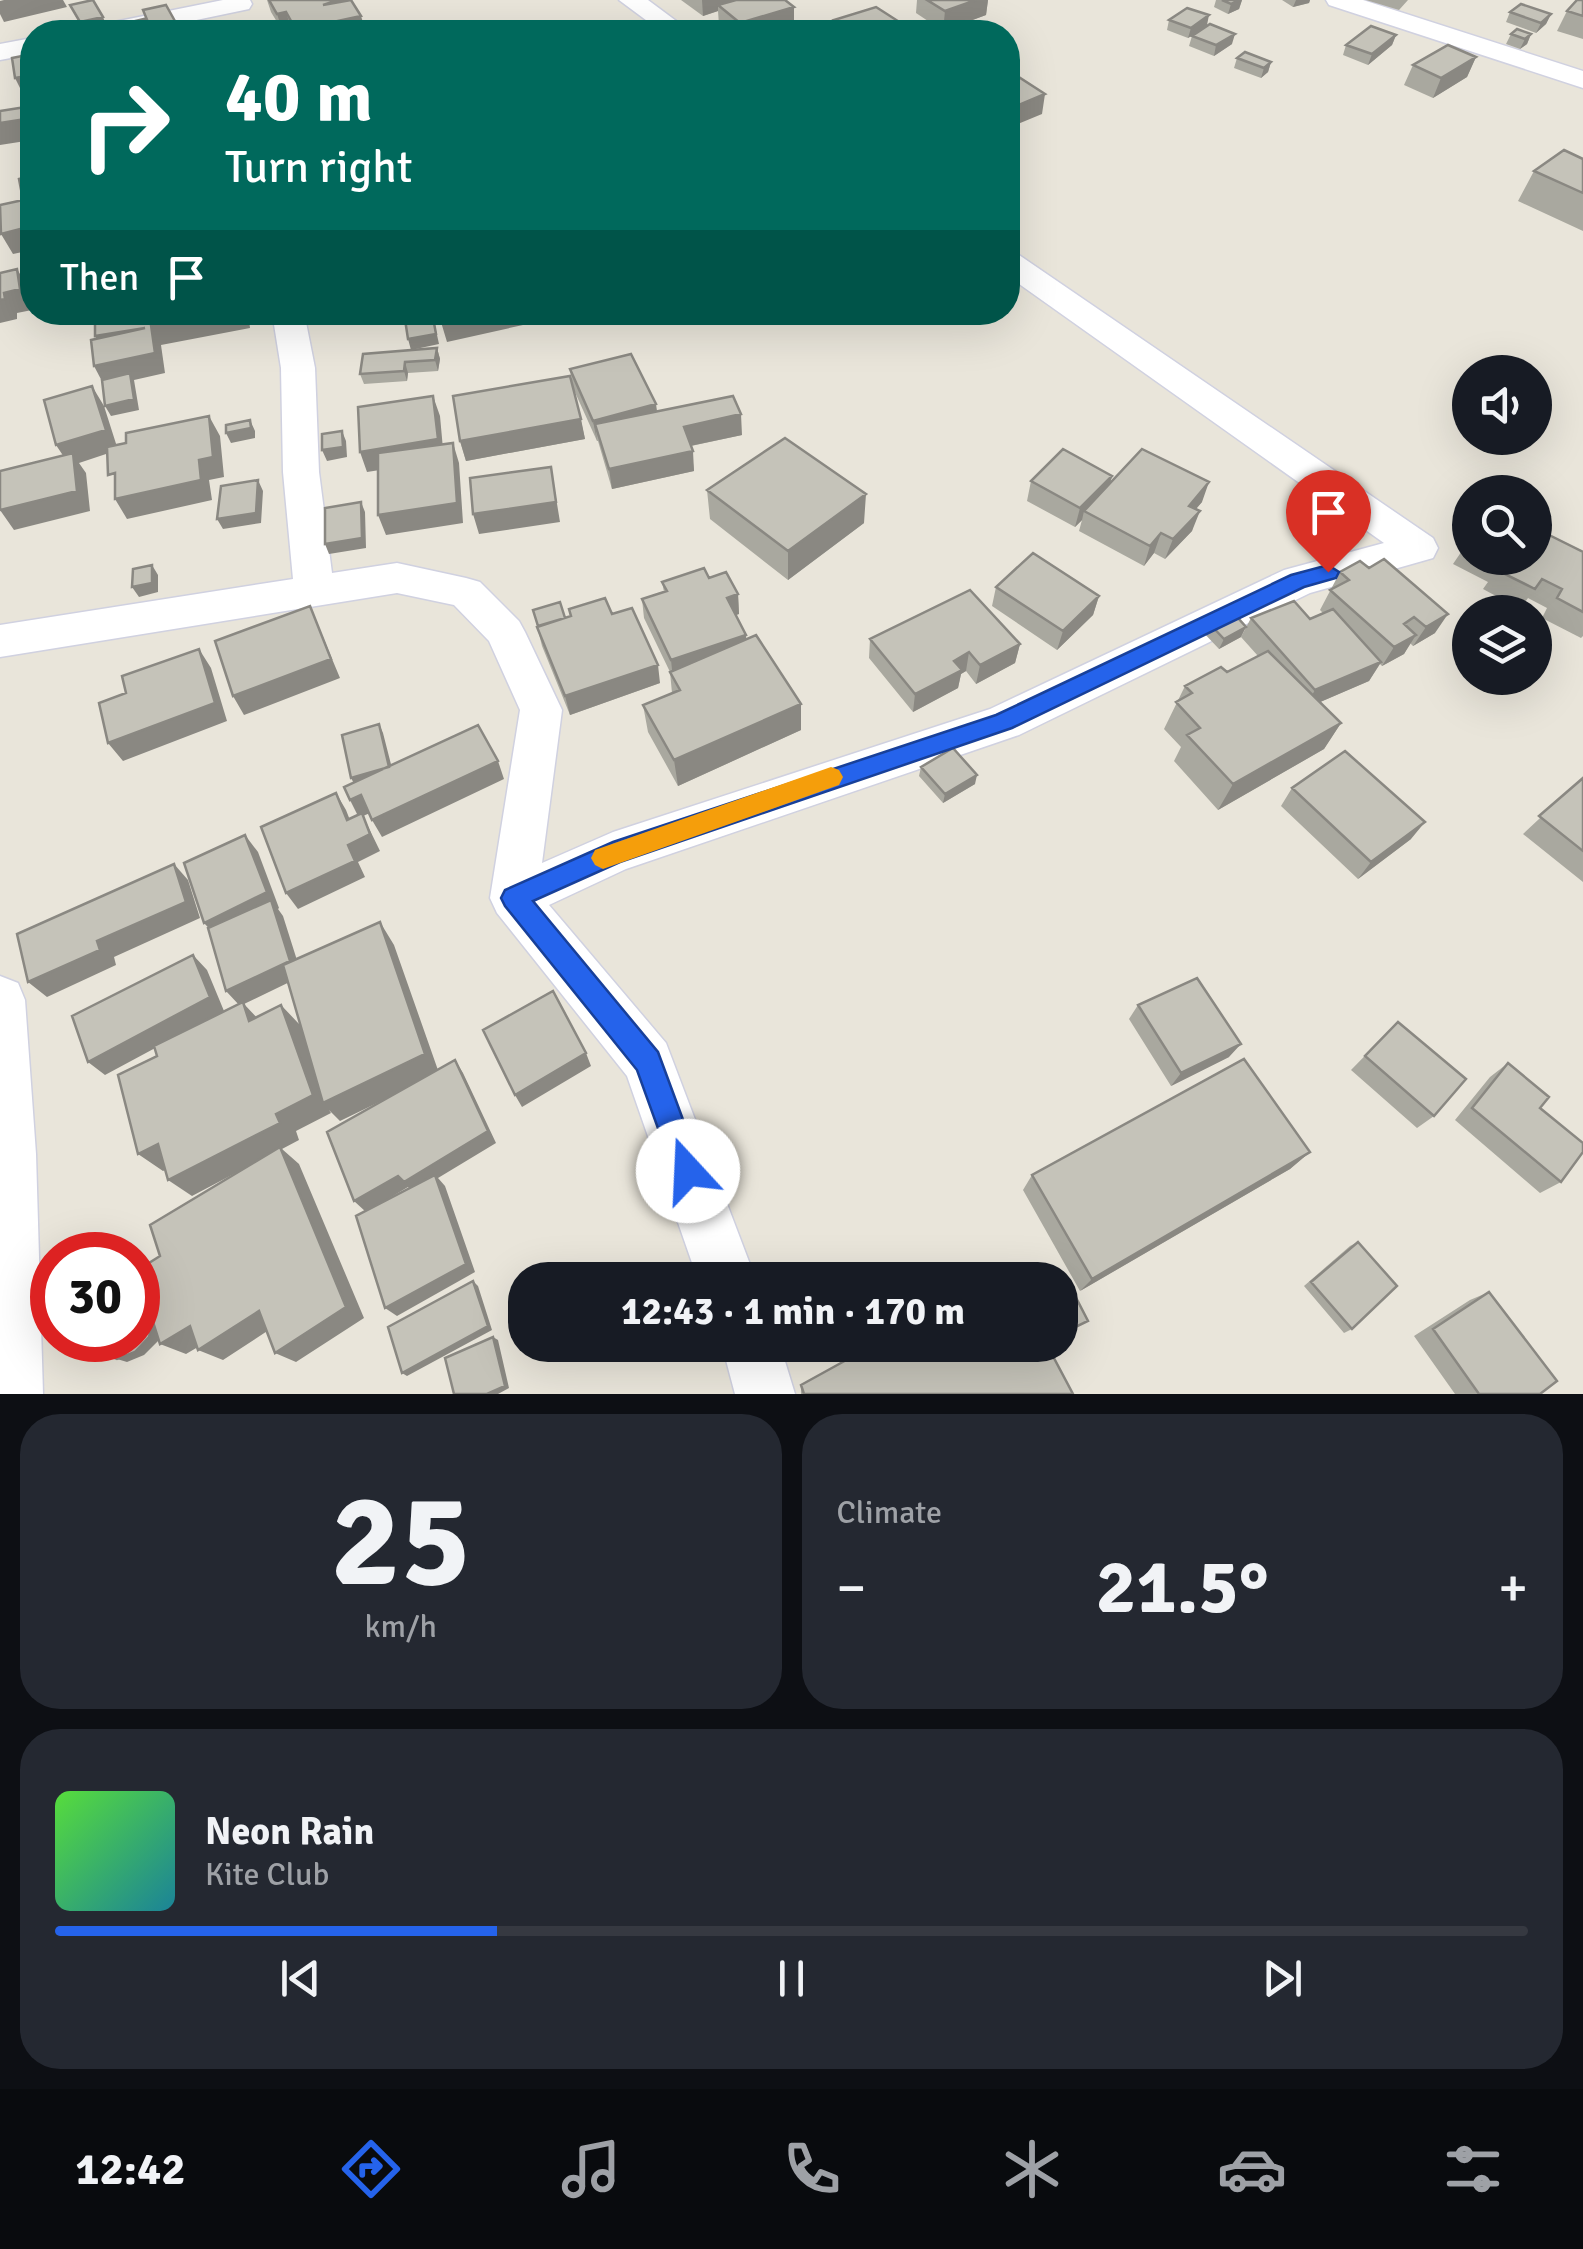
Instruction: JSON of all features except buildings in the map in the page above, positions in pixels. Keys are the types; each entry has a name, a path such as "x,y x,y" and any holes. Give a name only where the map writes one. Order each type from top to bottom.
{"street":[{"path":"632,0 661,20"},
{"path":"1338,0 1583,80"},
{"path":"158,20 240,2"},
{"path":"514,898 630,847 1004,722 1298,580 1420,548 1020,270"},
{"path":"290,325 298,368 301,472 314,592"},
{"path":"0,641 397,578 466,593 504,632 541,710 514,898 648,1062 720,1262"},
{"path":"0,1000 12,1394"},
{"path":"756,1362 765,1394"}],"slow traffic":[{"path":"603,858 831,777"}],"route":[{"path":"688,1171 648,1062 514,898 613,853 1004,722 1298,580 1328,572"}]}
